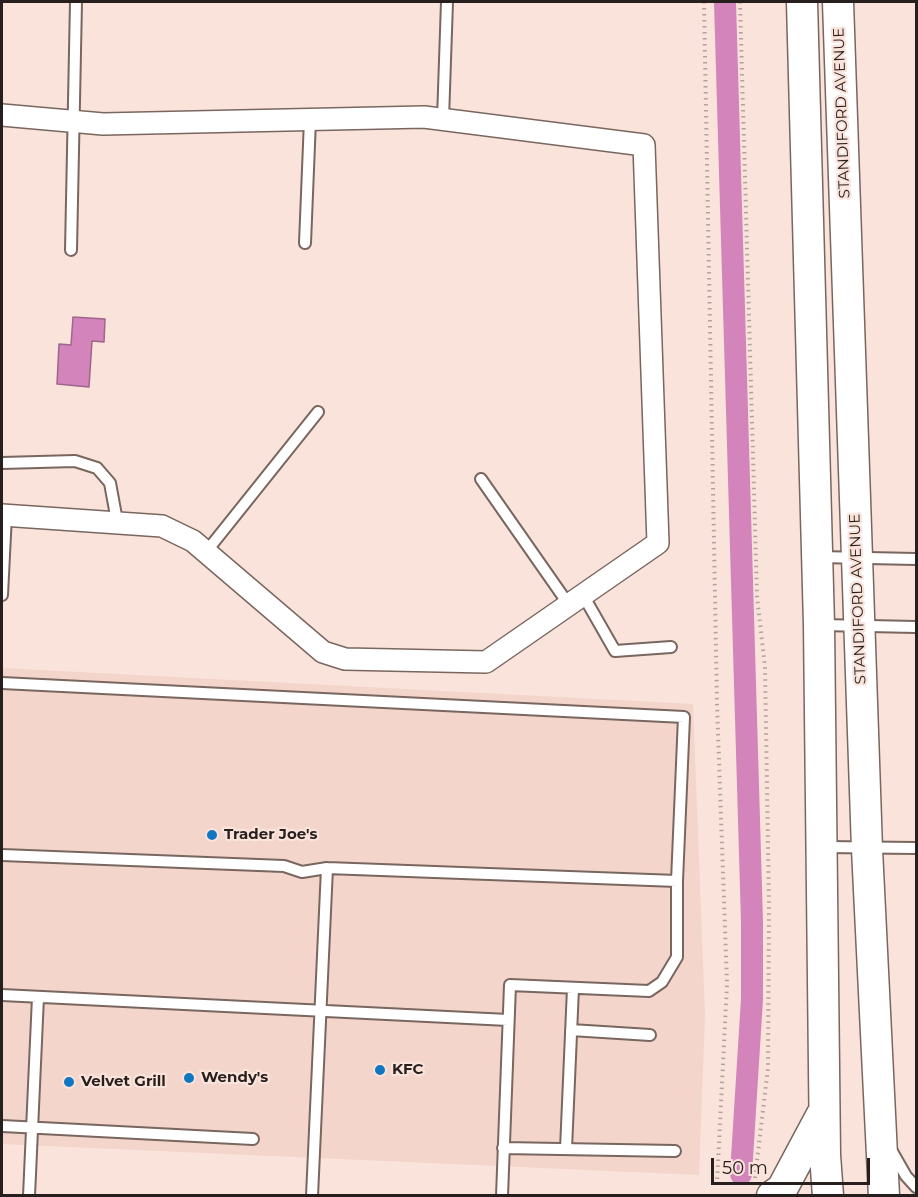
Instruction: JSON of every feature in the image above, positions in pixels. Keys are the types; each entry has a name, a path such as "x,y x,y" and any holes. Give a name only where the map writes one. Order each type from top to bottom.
{"main road":[{"path":"802,2 818,557 828,1196"},
{"name":"STANDIFORD AVENUE","path":"838,2 867,849 884,1196"},
{"path":"763,1188 782,1189 801,1159 825,1108"}],"street":[{"path":"2,115 103,124 424,117 644,146 658,543 486,662 345,659 323,651 194,541 162,526 117,521 4,515"}],"lane":[{"path":"71,250 76,2"},
{"path":"443,119 447,2"},
{"path":"305,243 310,120"},
{"path":"206,552 318,412"},
{"path":"2,463 75,461 97,468 110,483 117,521"},
{"path":"481,479 615,651 671,647"},
{"path":"2,595 4,515"},
{"path":"818,557 916,559"},
{"path":"819,625 860,624 916,627"},
{"path":"2,683 684,717 677,881 677,957 662,982 649,992 510,985 502,1196"},
{"path":"822,847 916,848"},
{"path":"2,855 284,866 302,872 327,868 677,881"},
{"path":"312,1196 327,868"},
{"path":"566,1149 573,988"},
{"path":"2,995 508,1020"},
{"path":"29,1196 38,997"},
{"path":"571,1030 650,1035"},
{"path":"2,1126 253,1140"},
{"path":"881,1134 906,1176 916,1187"},
{"path":"503,1148 675,1151"}],"path":[{"path":"704,2 716,693 727,984 717,1183"},
{"path":"740,2 757,597 765,667 769,906 768,1068 763,1188"}],"shaded area":[{"path":"73,317 105,319 104,342 92,341 89,387 57,384 59,344 71,345"},
{"path":"2,668 693,704 705,1015 699,1175 2,1144"}],"waterway":[{"path":"725,2 752,922 752,999 741,1174"}],"place":[{"name":"Trader Joe's","path":"212,835"},
{"name":"KFC","path":"380,1070"},
{"name":"Wendy's","path":"189,1078"},
{"name":"Velvet Grill","path":"69,1082"}]}
